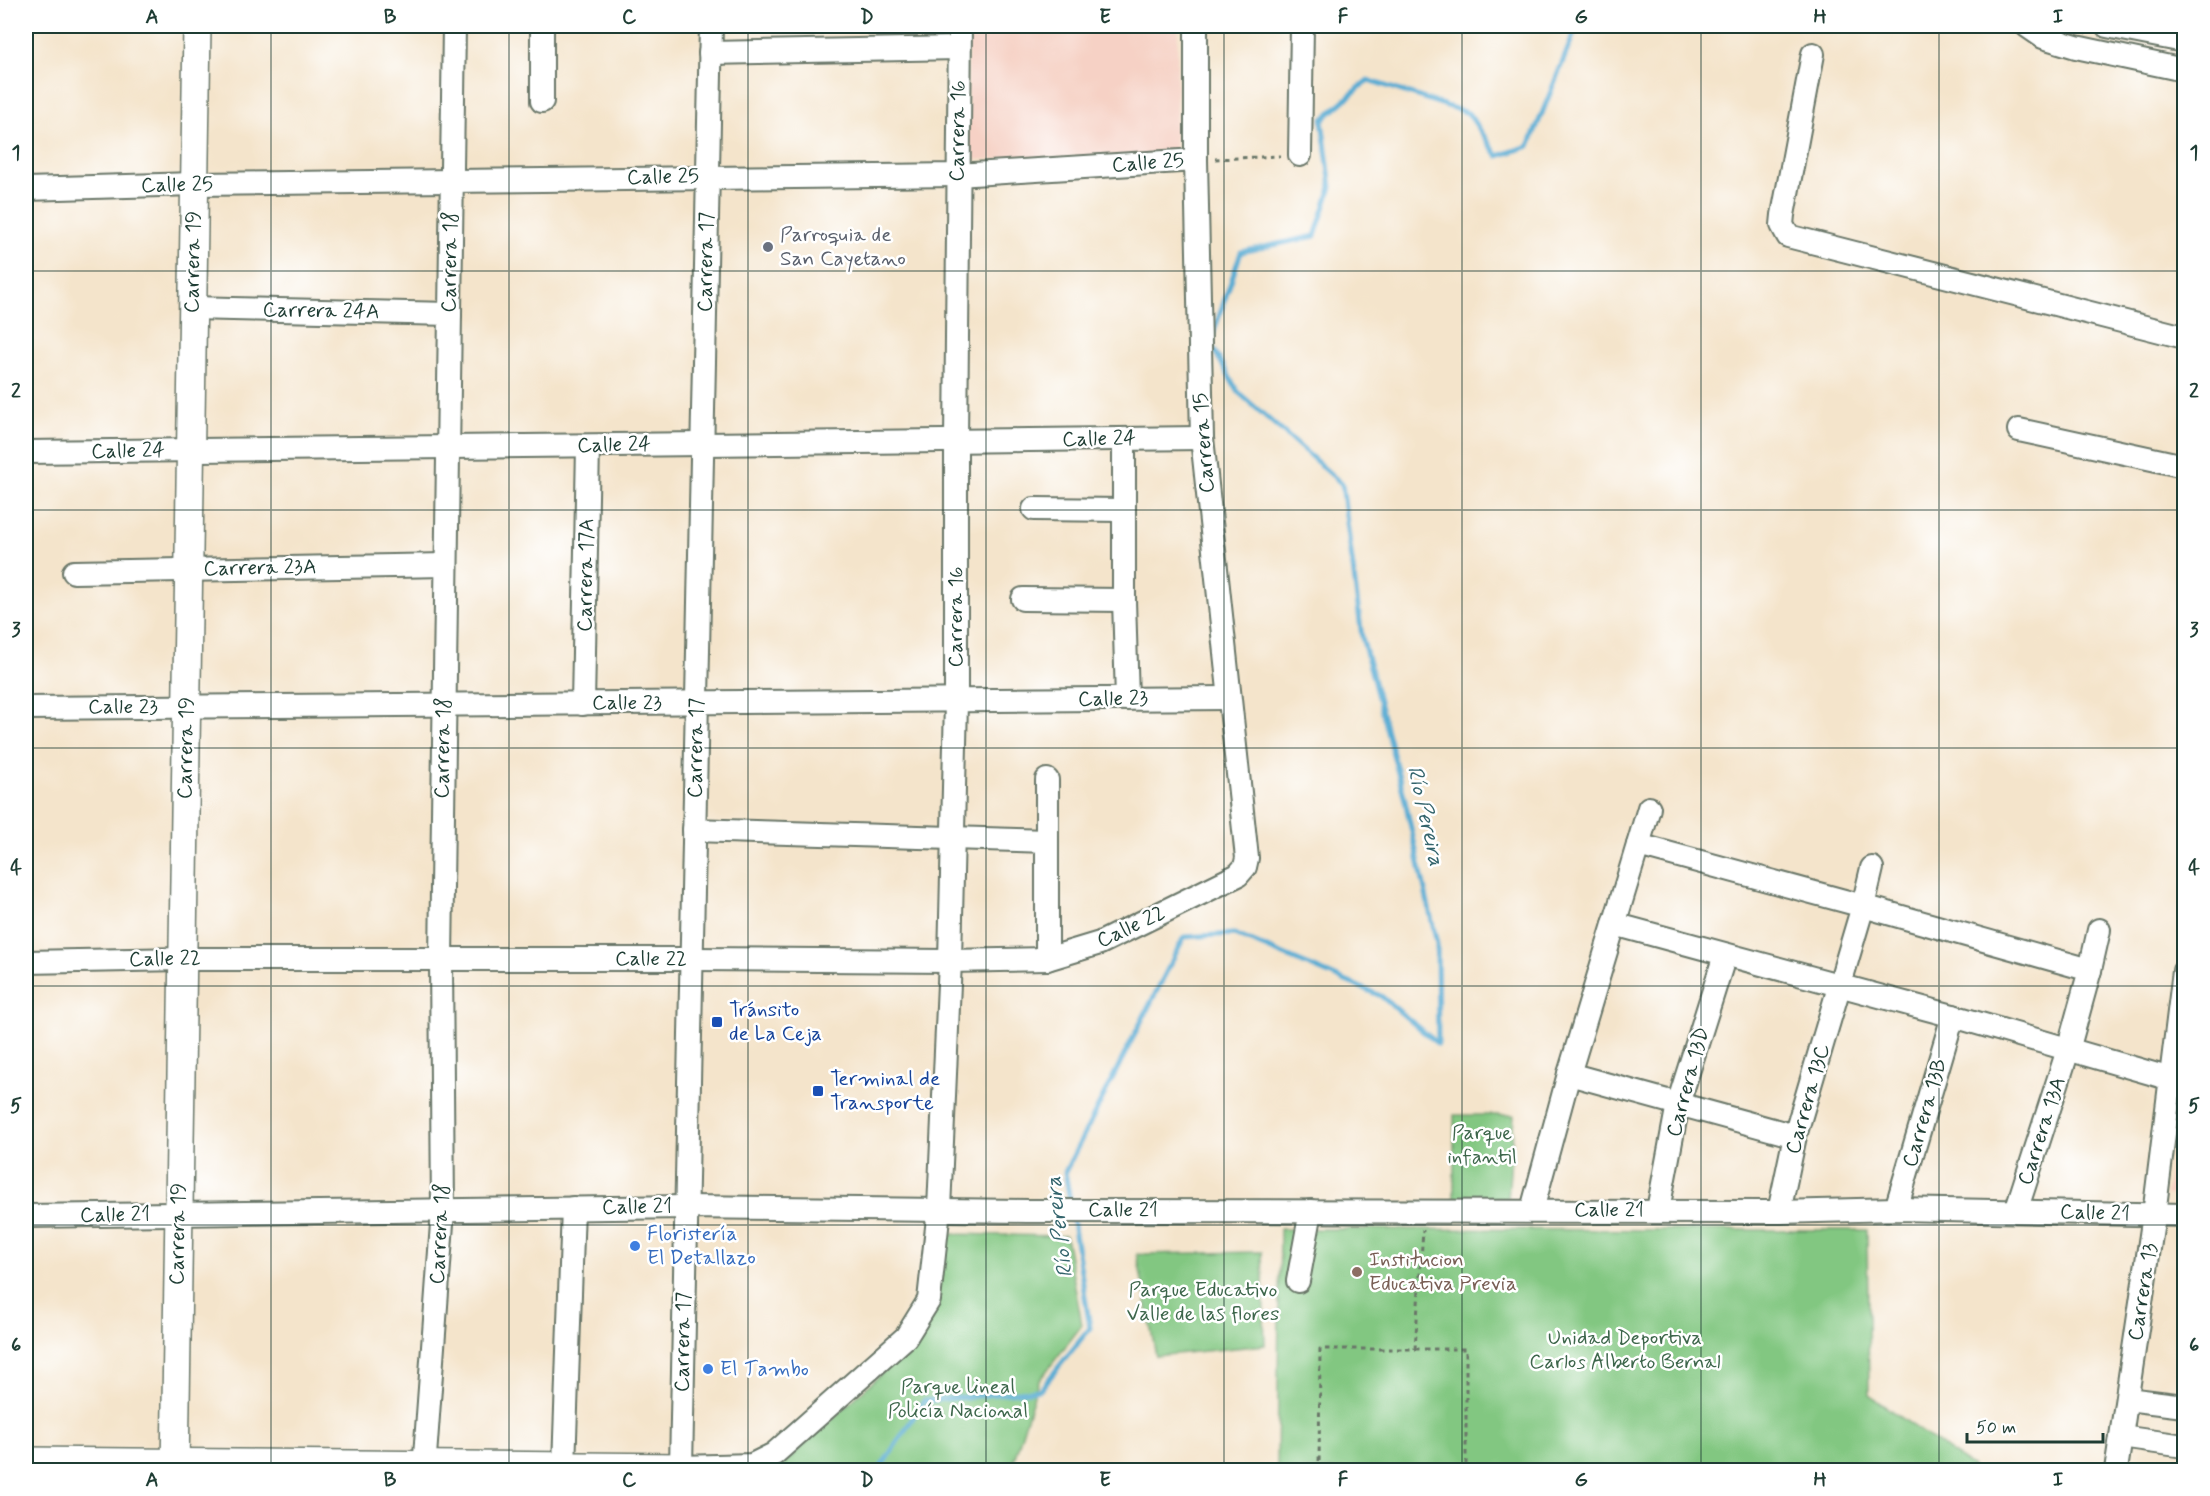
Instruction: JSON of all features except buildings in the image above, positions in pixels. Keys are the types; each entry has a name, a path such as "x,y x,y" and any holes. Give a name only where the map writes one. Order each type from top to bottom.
{"main road":[{"name":"Carrera 19","path":"175,1466 197,26"},
{"path":"26,1461 175,1466 564,1466 681,1469"}],"street":[{"name":"Carrera 18","path":"425,1467 443,1210 441,959 454,26"},
{"path":"542,26 542,101"},
{"name":"Carrera 17","path":"681,1469 711,26"},
{"name":"Carrera 15","path":"1197,26 1196,160 1202,438 1228,698 1247,858"},
{"path":"1300,155 1302,26"},
{"path":"2027,26 2043,37 2076,47 2184,70"},
{"path":"2107,26 2184,41"},
{"path":"710,53 960,37"},
{"name":"Carrera 16","path":"681,1469 752,1465 774,1454 906,1337 929,1300 939,1209 950,961 956,701 957,175 960,37"},
{"path":"1813,54 1783,215 1782,225 1788,236 2184,337"},
{"name":"Calle 25","path":"26,189 194,184 957,175 1196,160"},
{"name":"Carrera 24A","path":"192,308 450,314"},
{"path":"2019,430 2184,466"},
{"name":"Calle 24","path":"26,452 1202,438"},
{"path":"1124,439 1124,600 1127,699"},
{"name":"Carrera 17A","path":"583,704 588,446"},
{"path":"1034,509 1123,510"},
{"name":"Carrera 23A","path":"74,572 446,564"},
{"path":"1023,599 1124,600"},
{"name":"Calle 23","path":"26,708 1228,698"},
{"path":"1047,780 1047,959"},
{"path":"1532,1210 1569,1074 1648,808"},
{"path":"694,830 1046,841"},
{"path":"1638,845 2090,970"},
{"name":"Calle 22","path":"26,962 183,959 691,958 950,961 1047,959 1100,943 1227,880 1245,867 1247,858"},
{"name":"Carrera 13C","path":"1779,1212 1795,1137 1840,987 1872,868"},
{"path":"1614,924 1953,1016 2171,1079"},
{"name":"Carrera 13A","path":"2016,1211 2068,1050 2099,930"},
{"name":"Carrera 13D","path":"1658,1210 1678,1104 1725,955"},
{"name":"Carrera 13","path":"2116,1470 2154,1215 2184,971"},
{"name":"Carrera 13B","path":"1896,1209 1953,1016"},
{"path":"1569,1074 1795,1137"},
{"name":"Calle 21","path":"26,1216 686,1207 1028,1211 1658,1210 1779,1212 1896,1209 2184,1215"},
{"path":"564,1466 573,1208"},
{"path":"1298,1281 1311,1211"},
{"path":"2127,1399 2184,1406"},
{"path":"2121,1437 2184,1446"}],"path":[{"name":"Calle 25","path":"1196,160 1300,155"},
{"path":"1415,1349 1425,1210"},
{"path":"1319,1470 1320,1349 1466,1349 1466,1470"}],"shaded area":[{"path":"968,26 1178,26 1175,155 968,160"},
{"path":"2184,1056 2184,1195 2166,1195"}],"green space":[{"name":"Parque infantil","path":"1454,1115 1514,1115 1508,1199 1454,1200"},
{"name":"Unidad Deportiva Carlos Alberto Bernal","path":"1280,1229 1867,1230 1869,1395 1972,1467 1972,1470 1277,1470"},
{"name":"Parque lineal Policía Nacional","path":"945,1234 1066,1236 1082,1325 1038,1382 1011,1470 777,1470 906,1351"},
{"name":"Parque Educativo Valle de las flores","path":"1262,1252 1265,1345 1156,1356 1137,1254"}],"waterway":[{"name":"Río Pereira","path":"1071,1206 1065,1172 1184,937 1234,934 1381,996 1438,1044 1437,944 1403,792 1362,637 1342,484 1238,392 1210,343 1241,252 1315,236 1331,187 1322,120 1368,80 1468,113 1498,156 1529,146 1577,26"},
{"name":"Río Pereira","path":"879,1470 924,1401 1040,1390 1090,1328 1072,1215"}],"place":[{"name":"Parroquia de San Cayetano","path":"768,247"},
{"name":"Tránsito de La Ceja","path":"717,1022"},
{"name":"Terminal de Transporte","path":"818,1091"},
{"name":"Floristería El Detallazo","path":"635,1246"},
{"name":"Institucion Educativa Previa","path":"1357,1272"},
{"name":"El Tambo","path":"708,1369"}]}
